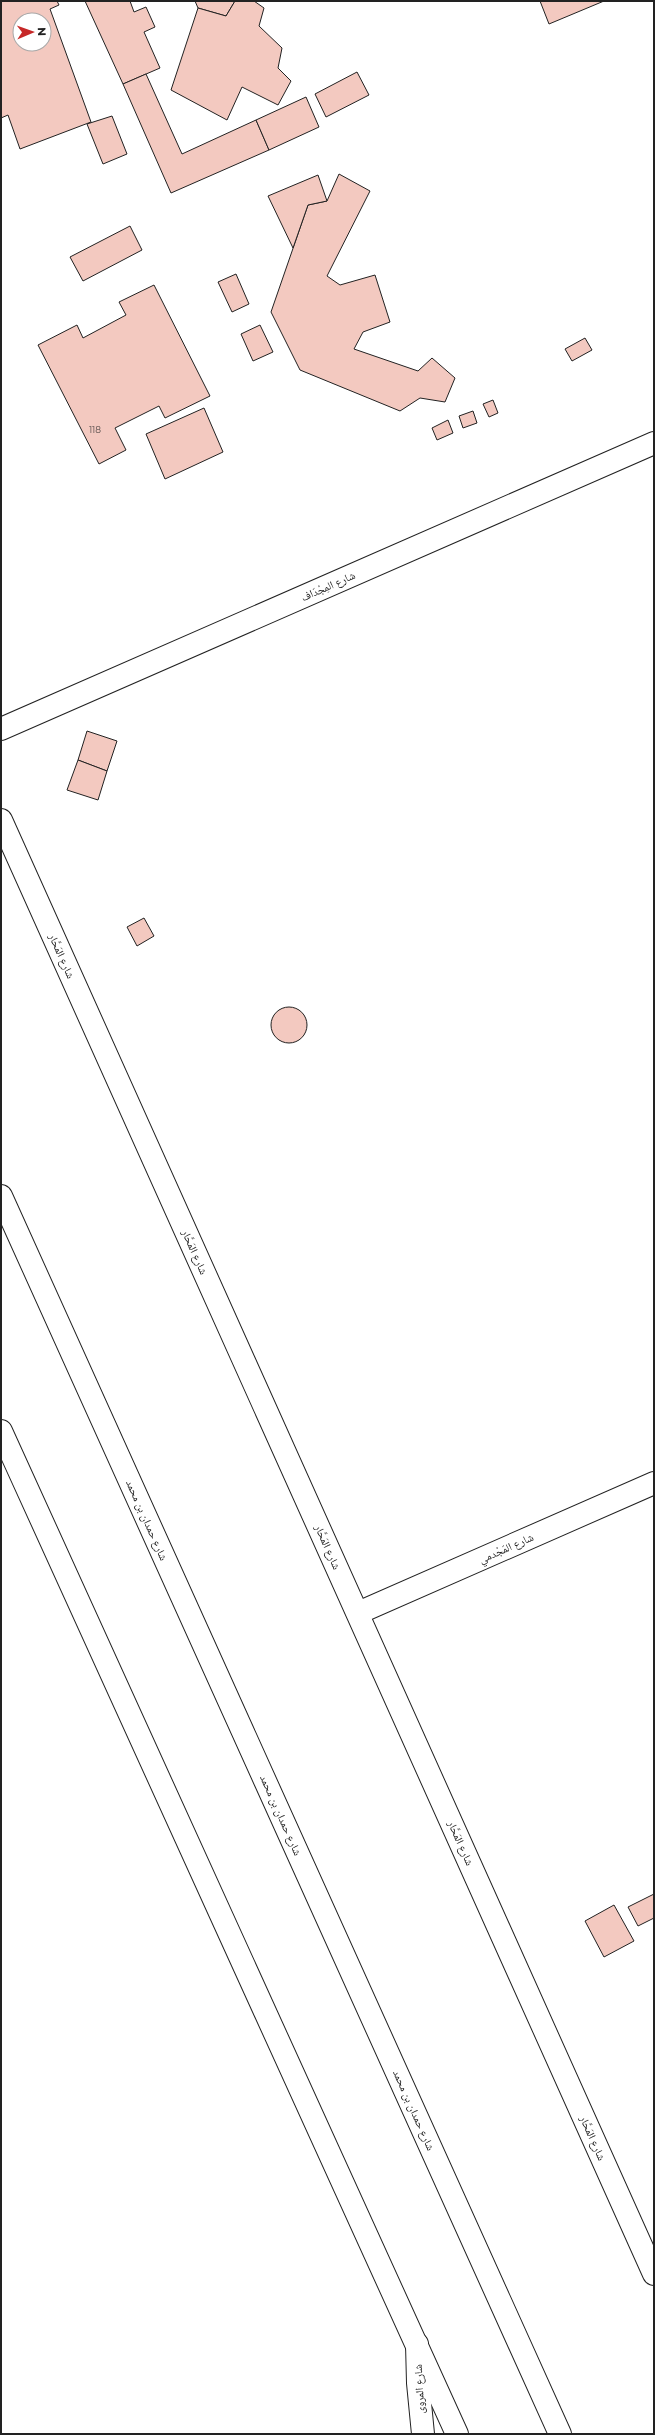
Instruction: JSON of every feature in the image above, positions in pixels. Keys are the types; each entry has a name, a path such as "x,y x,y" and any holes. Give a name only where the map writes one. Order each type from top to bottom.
{"street":[{"name":"شارع المِجْدَاف","path":"1,729 654,443"},
{"name":"شارع المَحَّار","path":"1,820 654,2274"},
{"name":"شارع حمدان بن محمد","path":"1,1196 560,2434"},
{"path":"1,1431 417,2343 457,2434"},
{"name":"شارع المَجْدمي","path":"358,1613 654,1483"},
{"name":"شارع المروى","path":"417,2343 418,2383 423,2434"}],"building":[{"path":"1,1 57,1 59,5 50,9 51,12 12,12 12,52 52,52 52,15 91,122 20,149 8,115 1,118"},
{"path":"85,1 130,1 134,12 146,7 155,27 144,32 160,68 123,84"},
{"path":"195,1 235,1 226,16 198,8"},
{"path":"235,1 254,1 264,8 259,26 282,48 278,68 291,81 278,105 242,87 227,120 171,90 198,8 226,16"},
{"path":"540,1 604,1 549,24"},
{"path":"357,72 369,95 326,117 315,94"},
{"path":"146,74 182,154 256,120 269,150 171,193 123,84"},
{"path":"306,97 319,127 269,150 256,120"},
{"path":"112,116 127,154 103,164 87,124"},
{"path":"339,174 370,191 327,276 340,285 375,275 390,322 363,332 354,349 418,371 432,358 455,378 445,402 420,398 400,411 300,370 271,312 308,205 327,201"},
{"path":"318,175 327,201 308,205 293,248 268,196"},
{"path":"130,226 142,250 83,281 70,257"},
{"path":"236,274 249,304 232,312 218,282"},
{"path":"154,285 210,396 165,418 159,406 115,428 126,450 99,464 38,345 77,325 83,338 126,315 119,302"},
{"path":"260,325 273,352 253,361 241,334"},
{"path":"585,338 592,350 572,361 565,349"},
{"path":"493,400 498,413 489,417 483,404"},
{"path":"204,408 223,452 165,479 146,434"},
{"path":"473,411 477,423 463,428 459,416"},
{"path":"448,420 453,433 437,440 432,428"},
{"path":"87,731 117,741 107,771 78,760"},
{"path":"78,760 107,771 98,800 67,790"},
{"path":"144,918 154,936 137,946 127,927"},
{"path":"293,1007 302,1012 306,1018 306,1032 302,1038 293,1043 285,1043 276,1038 272,1032 271,1021 276,1012 282,1008"},
{"path":"654,1894 654,1918 638,1926 628,1907"},
{"path":"614,1905 634,1941 604,1957 585,1921"}]}
